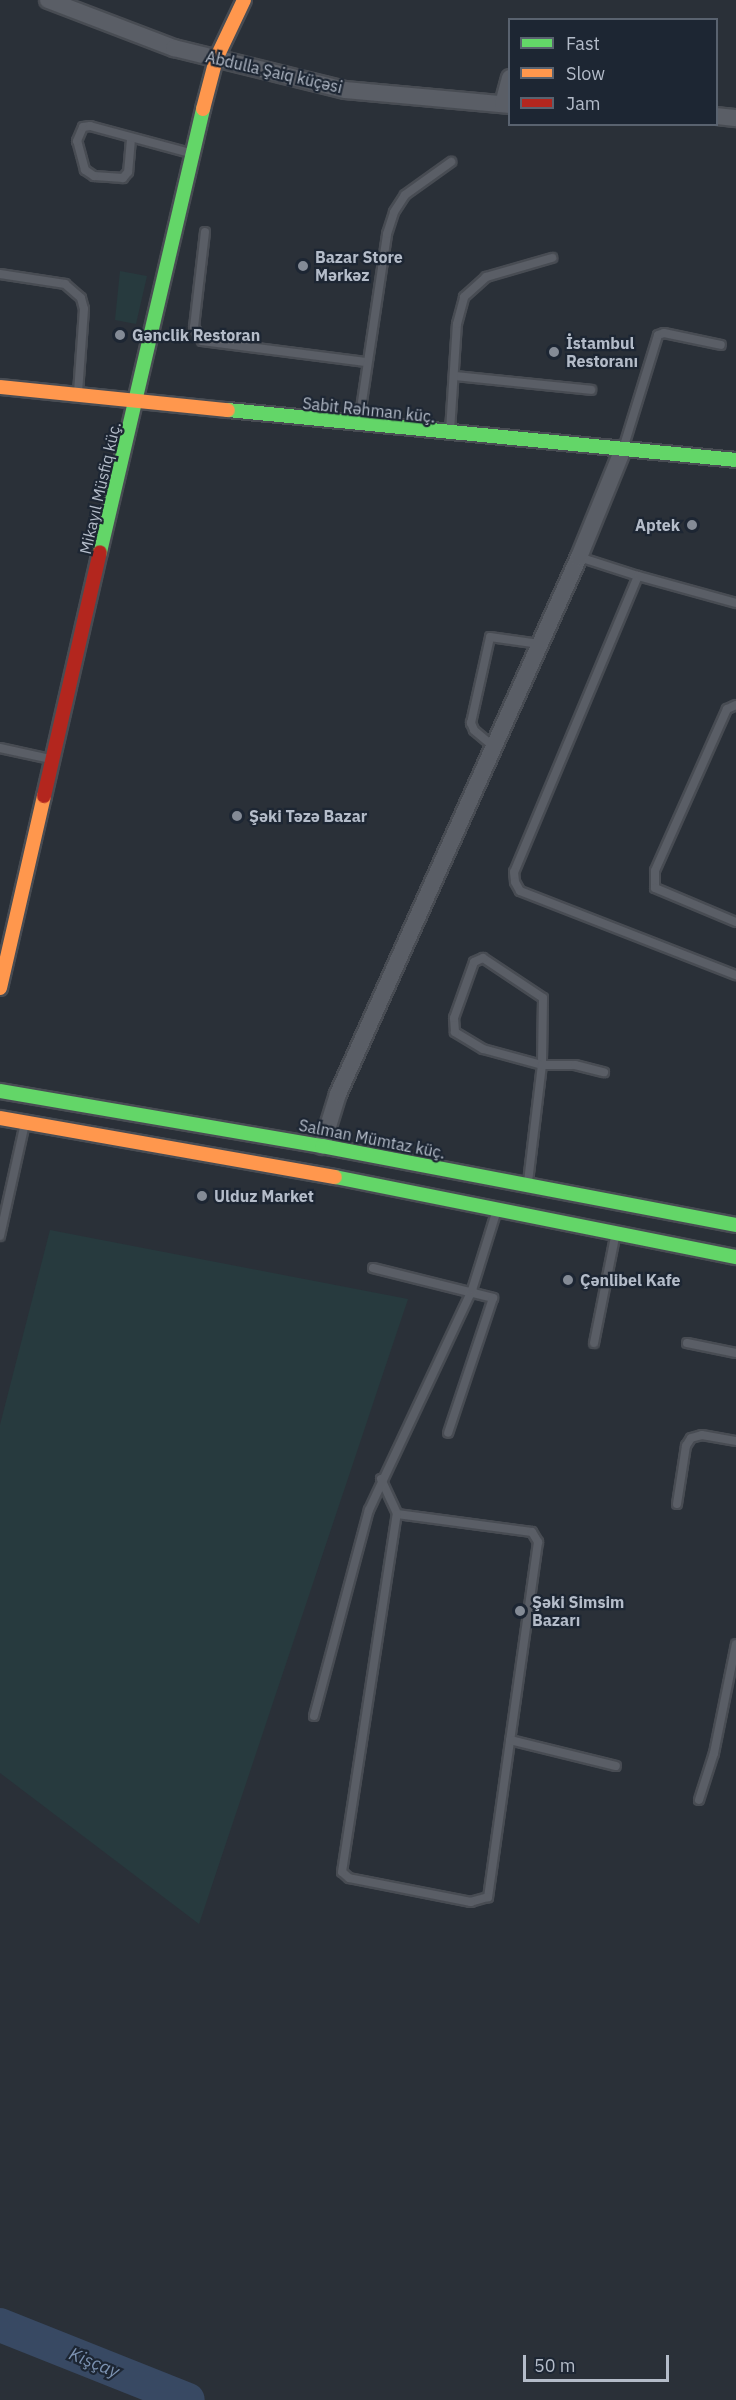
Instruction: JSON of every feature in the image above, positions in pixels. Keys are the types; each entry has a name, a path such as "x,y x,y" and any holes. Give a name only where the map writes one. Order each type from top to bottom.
{"main road":[{"name":"Mikayıl Müsfiq küç.","path":"0,987 137,402 190,153 216,58 244,0"},
{"name":"Sabit Rəhman küç.","path":"0,387 358,426 623,449 735,456"},
{"name":"Salman Mümtaz küç.","path":"0,1091 322,1146 736,1225"},
{"path":"0,1118 736,1257"},
{"path":"496,1210 502,1181"},
{"path":"585,1227 592,1197"}],"street":[{"name":"Abdulla Şaiq küçəsi","path":"48,0 75,5 174,48 345,90 506,104"},
{"path":"718,116 736,118"},
{"path":"322,1146 338,1094 579,557 623,449"}],"lane":[{"path":"131,139 128,172 123,178 94,176 85,170 77,141 83,127 190,153"},
{"path":"358,426 387,234 394,212 405,195 451,162"},
{"path":"205,232 194,327 202,341 366,362"},
{"path":"450,434 454,376 464,297 486,277 552,258"},
{"path":"0,274 65,284 81,298 84,309 78,396"},
{"path":"623,449 658,335 664,333 721,345"},
{"path":"454,376 591,390"},
{"path":"579,557 736,603"},
{"path":"638,576 514,872 515,882 520,891 736,975"},
{"path":"494,747 474,730 471,723 490,637 540,644"},
{"path":"736,705 727,709 655,871 654,888 736,922"},
{"path":"0,748 53,760"},
{"path":"527,1186 542,1065 543,998 493,961 483,958 474,962 454,1018 455,1032 483,1049 542,1065 575,1065 604,1072"},
{"path":"0,1236 25,1122"},
{"path":"315,1716 369,1509 381,1479 472,1290 496,1210"},
{"path":"594,1343 615,1233"},
{"path":"373,1268 490,1294 493,1303 448,1433"},
{"path":"687,1343 736,1353"},
{"path":"677,1504 686,1446 691,1438 702,1435 736,1441"},
{"path":"381,1479 397,1514 342,1872 349,1878 471,1902 488,1897 538,1542 532,1532 397,1514"},
{"path":"699,1800 714,1753 736,1644"},
{"path":"510,1740 616,1766"}],"green space":[{"path":"120,271 147,276 136,324 115,320"},
{"path":"50,1230 408,1299 199,1924 0,1773 0,1425"}],"waterway":[{"name":"Kişçay","path":"0,2325 188,2400"}],"traffic: fast":[{"path":"100,552 203,109"},
{"path":"228,410 736,460"},
{"path":"0,1091 322,1146 736,1225"},
{"path":"335,1177 736,1257"}],"traffic: slow":[{"path":"203,109 216,59 244,0"},
{"path":"0,387 228,410"},
{"path":"0,988 44,796"},
{"path":"0,1118 335,1177"}],"traffic: jam":[{"path":"44,796 100,552"}],"place":[{"name":"Bazar Store Mərkəz","path":"303,266"},
{"name":"Gənclik Restoran","path":"120,335"},
{"name":"İstambul Restoranı","path":"554,352"},
{"name":"Aptek","path":"692,525"},
{"name":"Şəki Təzə Bazar","path":"237,816"},
{"name":"Ulduz Market","path":"202,1196"},
{"name":"Çənlibel Kafe","path":"568,1280"},
{"name":"Şəki Simsim Bazarı","path":"520,1611"}]}
